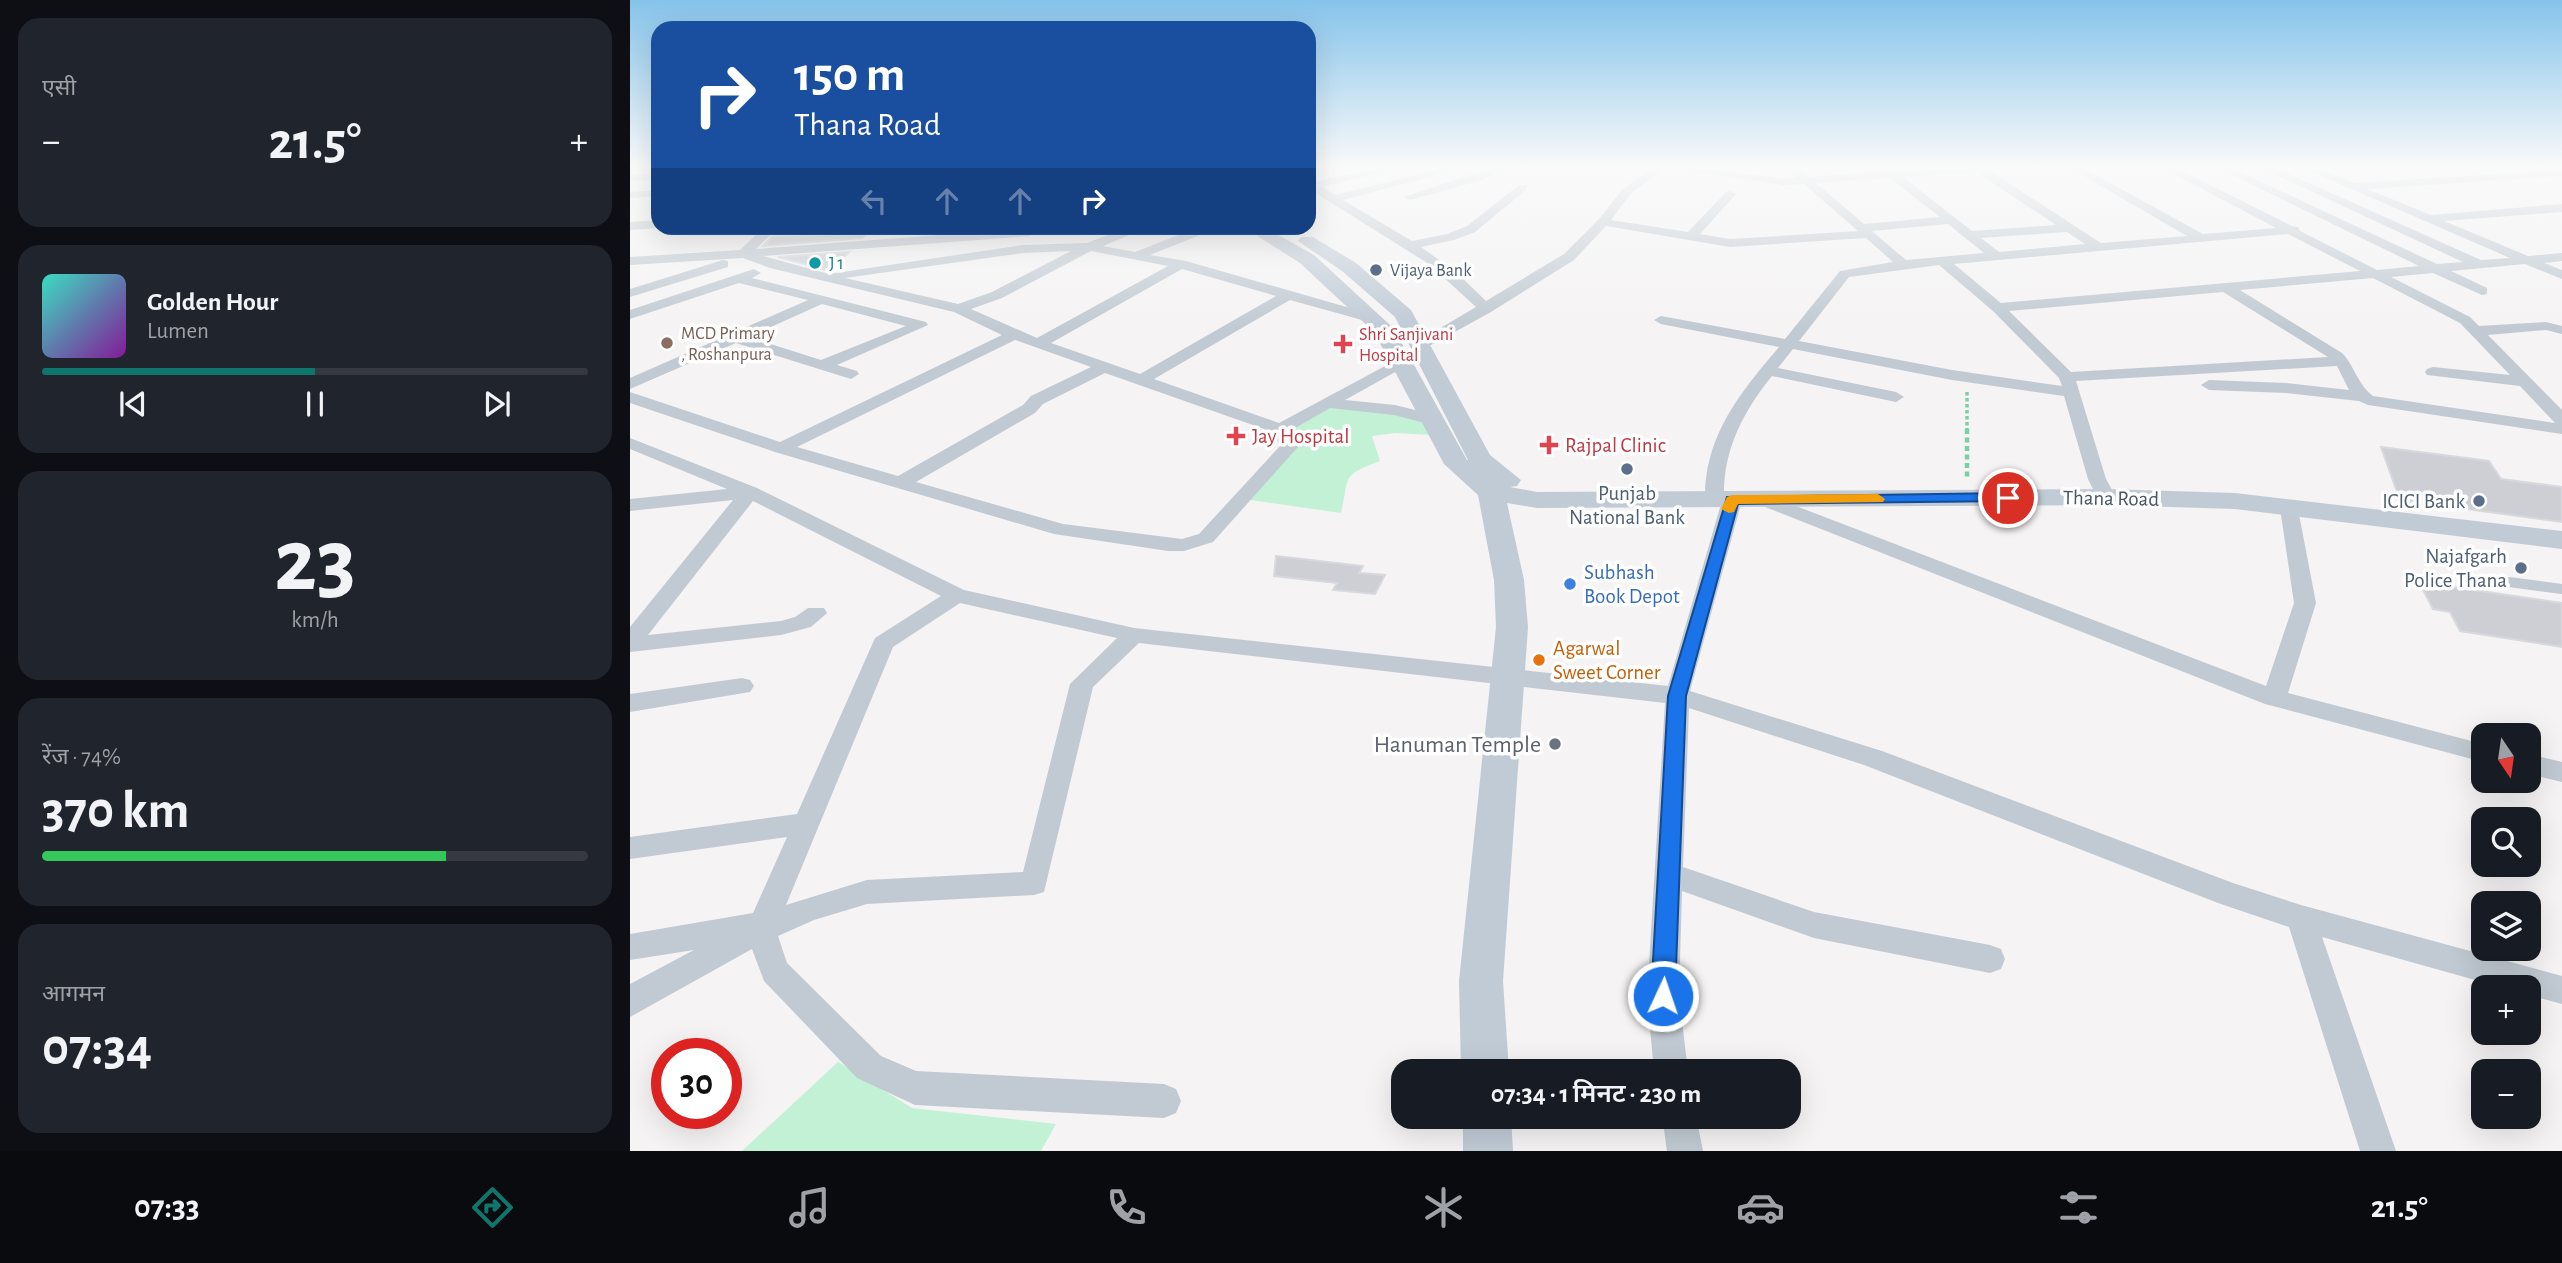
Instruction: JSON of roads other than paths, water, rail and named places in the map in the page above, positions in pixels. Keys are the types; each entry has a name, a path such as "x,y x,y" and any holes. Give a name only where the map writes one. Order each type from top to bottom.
{"main road":[{"path":"1266,235 1307,259 1383,329 1457,464 1500,486"},
{"path":"1297,235 1349,267 1404,314 1480,459 1500,486 1512,627 1481,981 1484,1059"},
{"path":"1720,497 1967,482 2102,488 2218,486 2560,539"},
{"name":"Thana Road","path":"1500,486 1537,500 1720,497 1762,499 2102,488 2560,539"},
{"path":"1487,1129 1488,1151"}],"street":[{"path":"1369,221 1410,245 1472,293 1486,309"},
{"path":"1410,245 1450,237 1471,229 1481,221"},
{"path":"1691,237 1706,221"},
{"path":"1854,221 1903,264"},
{"path":"1420,346 1486,309 1538,273 1569,257 1603,222 1743,243 1945,221"},
{"path":"1952,221 1996,256"},
{"path":"2058,221 2098,247"},
{"path":"2170,221 2221,250"},
{"path":"2275,221 2458,316 2477,331 2562,420"},
{"path":"2333,221 2482,291"},
{"path":"2382,221 2480,264"},
{"path":"2433,221 2562,275"},
{"path":"630,226 651,224"},
{"path":"1970,235 2069,228"},
{"path":"1670,1059 1663,996 1677,696 1720,497 1715,471 1729,426 1741,404 1766,370 1789,346 1840,277 1852,271 1903,264 2294,230"},
{"path":"630,293 746,255 763,235"},
{"path":"630,261 746,255 974,235"},
{"path":"1023,249 1029,235"},
{"path":"959,309 997,295 1089,247 1119,235"},
{"path":"1138,255 1188,235"},
{"path":"2371,239 2414,235"},
{"path":"822,276 1023,249 1089,247 1181,264 1373,319"},
{"path":"630,397 781,448 1061,530 1184,545 1206,537 1289,447 1280,429 1014,335 959,309 775,265 746,255"},
{"path":"1998,308 2562,257"},
{"path":"630,271 673,258"},
{"path":"1943,261 1998,308 2068,384 2102,488"},
{"path":"1039,343 1181,264"},
{"path":"630,315 775,265"},
{"path":"740,279 818,301 921,325 822,365"},
{"path":"2228,289 2343,361 2355,390 2364,397"},
{"path":"1141,380 1288,295"},
{"path":"630,384 818,301"},
{"path":"1661,320 1789,346 1967,377 2068,384 2343,361"},
{"path":"2477,331 2546,326 2562,330"},
{"path":"781,448 1014,335"},
{"path":"736,338 851,374"},
{"path":"1280,429 1400,363"},
{"path":"900,483 1003,425 1029,409 1037,400 1104,367"},
{"path":"1766,370 1896,397"},
{"path":"2432,372 2526,382"},
{"path":"2209,385 2286,388 2364,397 2387,403 2562,429"},
{"path":"1327,403 1395,410 1433,420"},
{"path":"630,443 750,492 957,595 1134,635 1677,696 1873,758 2228,894 2301,918 2562,990"},
{"path":"630,505 750,492"},
{"path":"630,643 750,492"},
{"path":"1762,499 2274,698 2471,750"},
{"path":"2274,698 2305,603 2290,508"},
{"path":"957,595 883,643 762,928 775,971 869,1067 915,1088 1164,1101"},
{"path":"630,643 781,628 803,622 816,613"},
{"path":"630,1002 655,985 762,928 808,909 867,891 1034,883 1082,684 1134,635"},
{"path":"630,703 741,686"},
{"path":"2541,767 2562,772"},
{"path":"630,848 807,823"},
{"path":"1669,874 1814,925 1990,960"},
{"path":"2301,918 2378,1151"},
{"path":"630,947 762,928"},
{"path":"1681,1129 1685,1151"}],"lane":[{"path":"2509,582 2562,589"}],"place":[{"name":"J 1","path":"815,263"},
{"name":"Vijaya Bank","path":"1376,270"},
{"name":"MCD Primary , Roshanpura","path":"667,343"},
{"name":"Shri Sanjivani Hospital","path":"1343,344"},
{"name":"Jay Hospital","path":"1236,436"},
{"name":"Rajpal Clinic","path":"1549,445"},
{"name":"Punjab National Bank","path":"1627,469"},
{"name":"ICICI Bank","path":"2479,501"},
{"name":"Najafgarh Police Thana","path":"2521,568"},
{"name":"Subhash Book Depot","path":"1570,584"},
{"name":"Agarwal Sweet Corner","path":"1539,660"},
{"name":"Hanuman Temple","path":"1555,744"}]}
